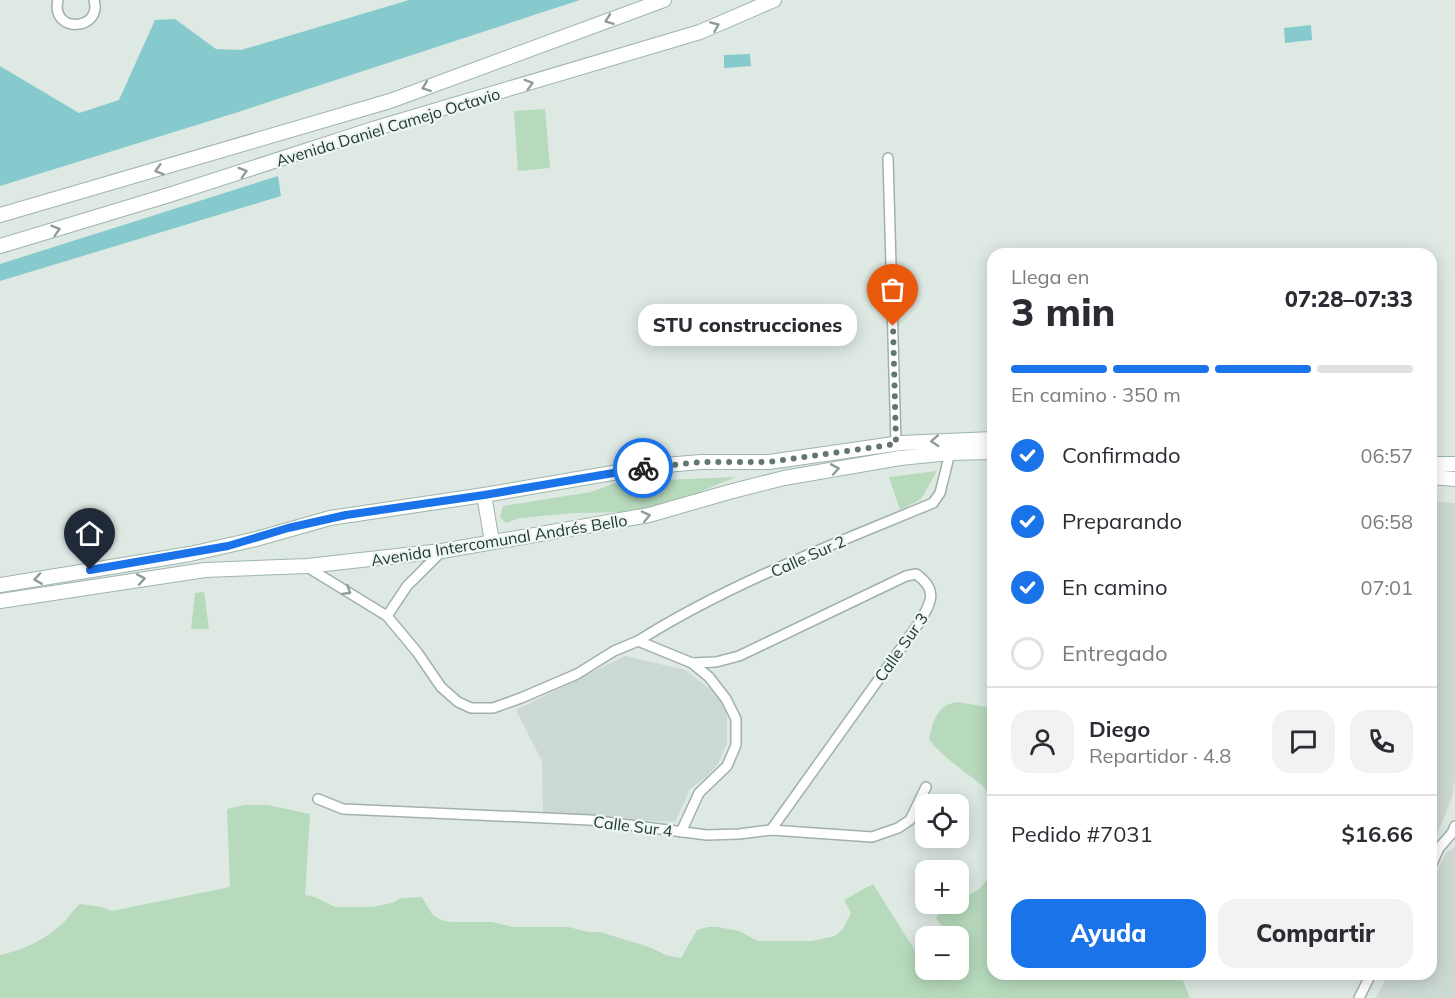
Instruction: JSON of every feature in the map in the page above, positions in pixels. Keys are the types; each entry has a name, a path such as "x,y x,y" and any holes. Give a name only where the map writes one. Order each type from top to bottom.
{"main road":[{"name":"Avenida Daniel Camejo Octavio","path":"0,215 390,101 664,0"},
{"name":"Avenida Daniel Camejo Octavio","path":"0,246 374,129 700,32 774,0"},
{"path":"0,585 190,554 256,539 288,528 330,518 676,464 769,462 896,444 987,439"},
{"name":"Avenida Intercomunal Andrés Bello","path":"0,601 205,570 307,566 442,551 649,515 784,478 900,458 987,452"},
{"path":"1437,464 1455,465"},
{"path":"1437,478 1455,479"},
{"path":"484,495 492,542"}],"street":[{"path":"58,0 57,12 62,20 70,25 80,25 88,21 94,13 94,0"},
{"path":"888,158 896,444"},
{"name":"Calle Sur 2","path":"307,566 387,616 417,652 441,687 459,702 471,708 494,708 576,674 700,605 821,549 933,503 940,494 951,453"},
{"path":"387,616 407,586 442,551"},
{"name":"Calle Sur 3","path":"692,663 716,662 739,656 906,576 916,574 924,580 930,591 931,604 919,623 771,830"},
{"path":"638,641 692,663 709,677 726,699 736,719 736,745 727,766 699,793 681,832"},
{"name":"Calle Sur 4","path":"318,799 343,809 590,820 707,835 771,830 872,837 884,834 910,820 926,788"},
{"path":"1437,852 1455,826"},
{"path":"1359,998 1368,980"}],"shaded area":[{"path":"1437,502 1455,503 1455,776 1452,798 1437,835"},
{"path":"625,656 685,670 719,696 727,717 727,743 718,764 690,789 675,822 543,815 542,761 516,710"},
{"path":"1455,847 1455,998 1376,998 1385,980 1437,980 1437,872 1446,853"}],"green space":[{"path":"545,109 550,168 518,171 514,111"},
{"path":"937,471 921,499 900,510 889,477"},
{"path":"736,477 687,497 635,512 574,513 520,518 506,523 500,517 503,506 591,492 618,482"},
{"path":"204,592 209,629 191,629 195,593"},
{"path":"957,702 987,707 987,793 980,784 942,753 929,739 934,720 940,710"},
{"path":"244,805 268,805 310,814 305,895 315,897 335,907 372,907 392,903 401,898 422,897 432,914 441,920 492,922 514,927 568,927 600,932 649,947 668,956 681,958 697,930 708,927 739,931 758,941 812,941 835,936 843,929 851,913 844,900 873,884 915,951 915,980 969,980 969,926 942,926 936,918 940,914 969,914 969,895 979,889 987,880 987,980 1183,980 1190,998 0,998 0,955 43,939 64,922 80,904 112,911 230,887 227,809"}],"water":[{"path":"409,0 580,0 232,114 0,186 0,66 79,113 119,100 155,20 175,19 216,49 241,50"},
{"path":"1311,25 1312,40 1285,43 1284,28"},
{"path":"750,54 751,66 724,68 724,55"},
{"path":"278,176 281,196 0,281 0,264"}],"way so far":[{"path":"643,468 701,462 769,462 896,444 893,326"}],"place":[{"name":"STU construcciones","path":"893,326"}],"route":[{"path":"90,570 228,546 288,528 346,515 484,495 643,468"}]}
